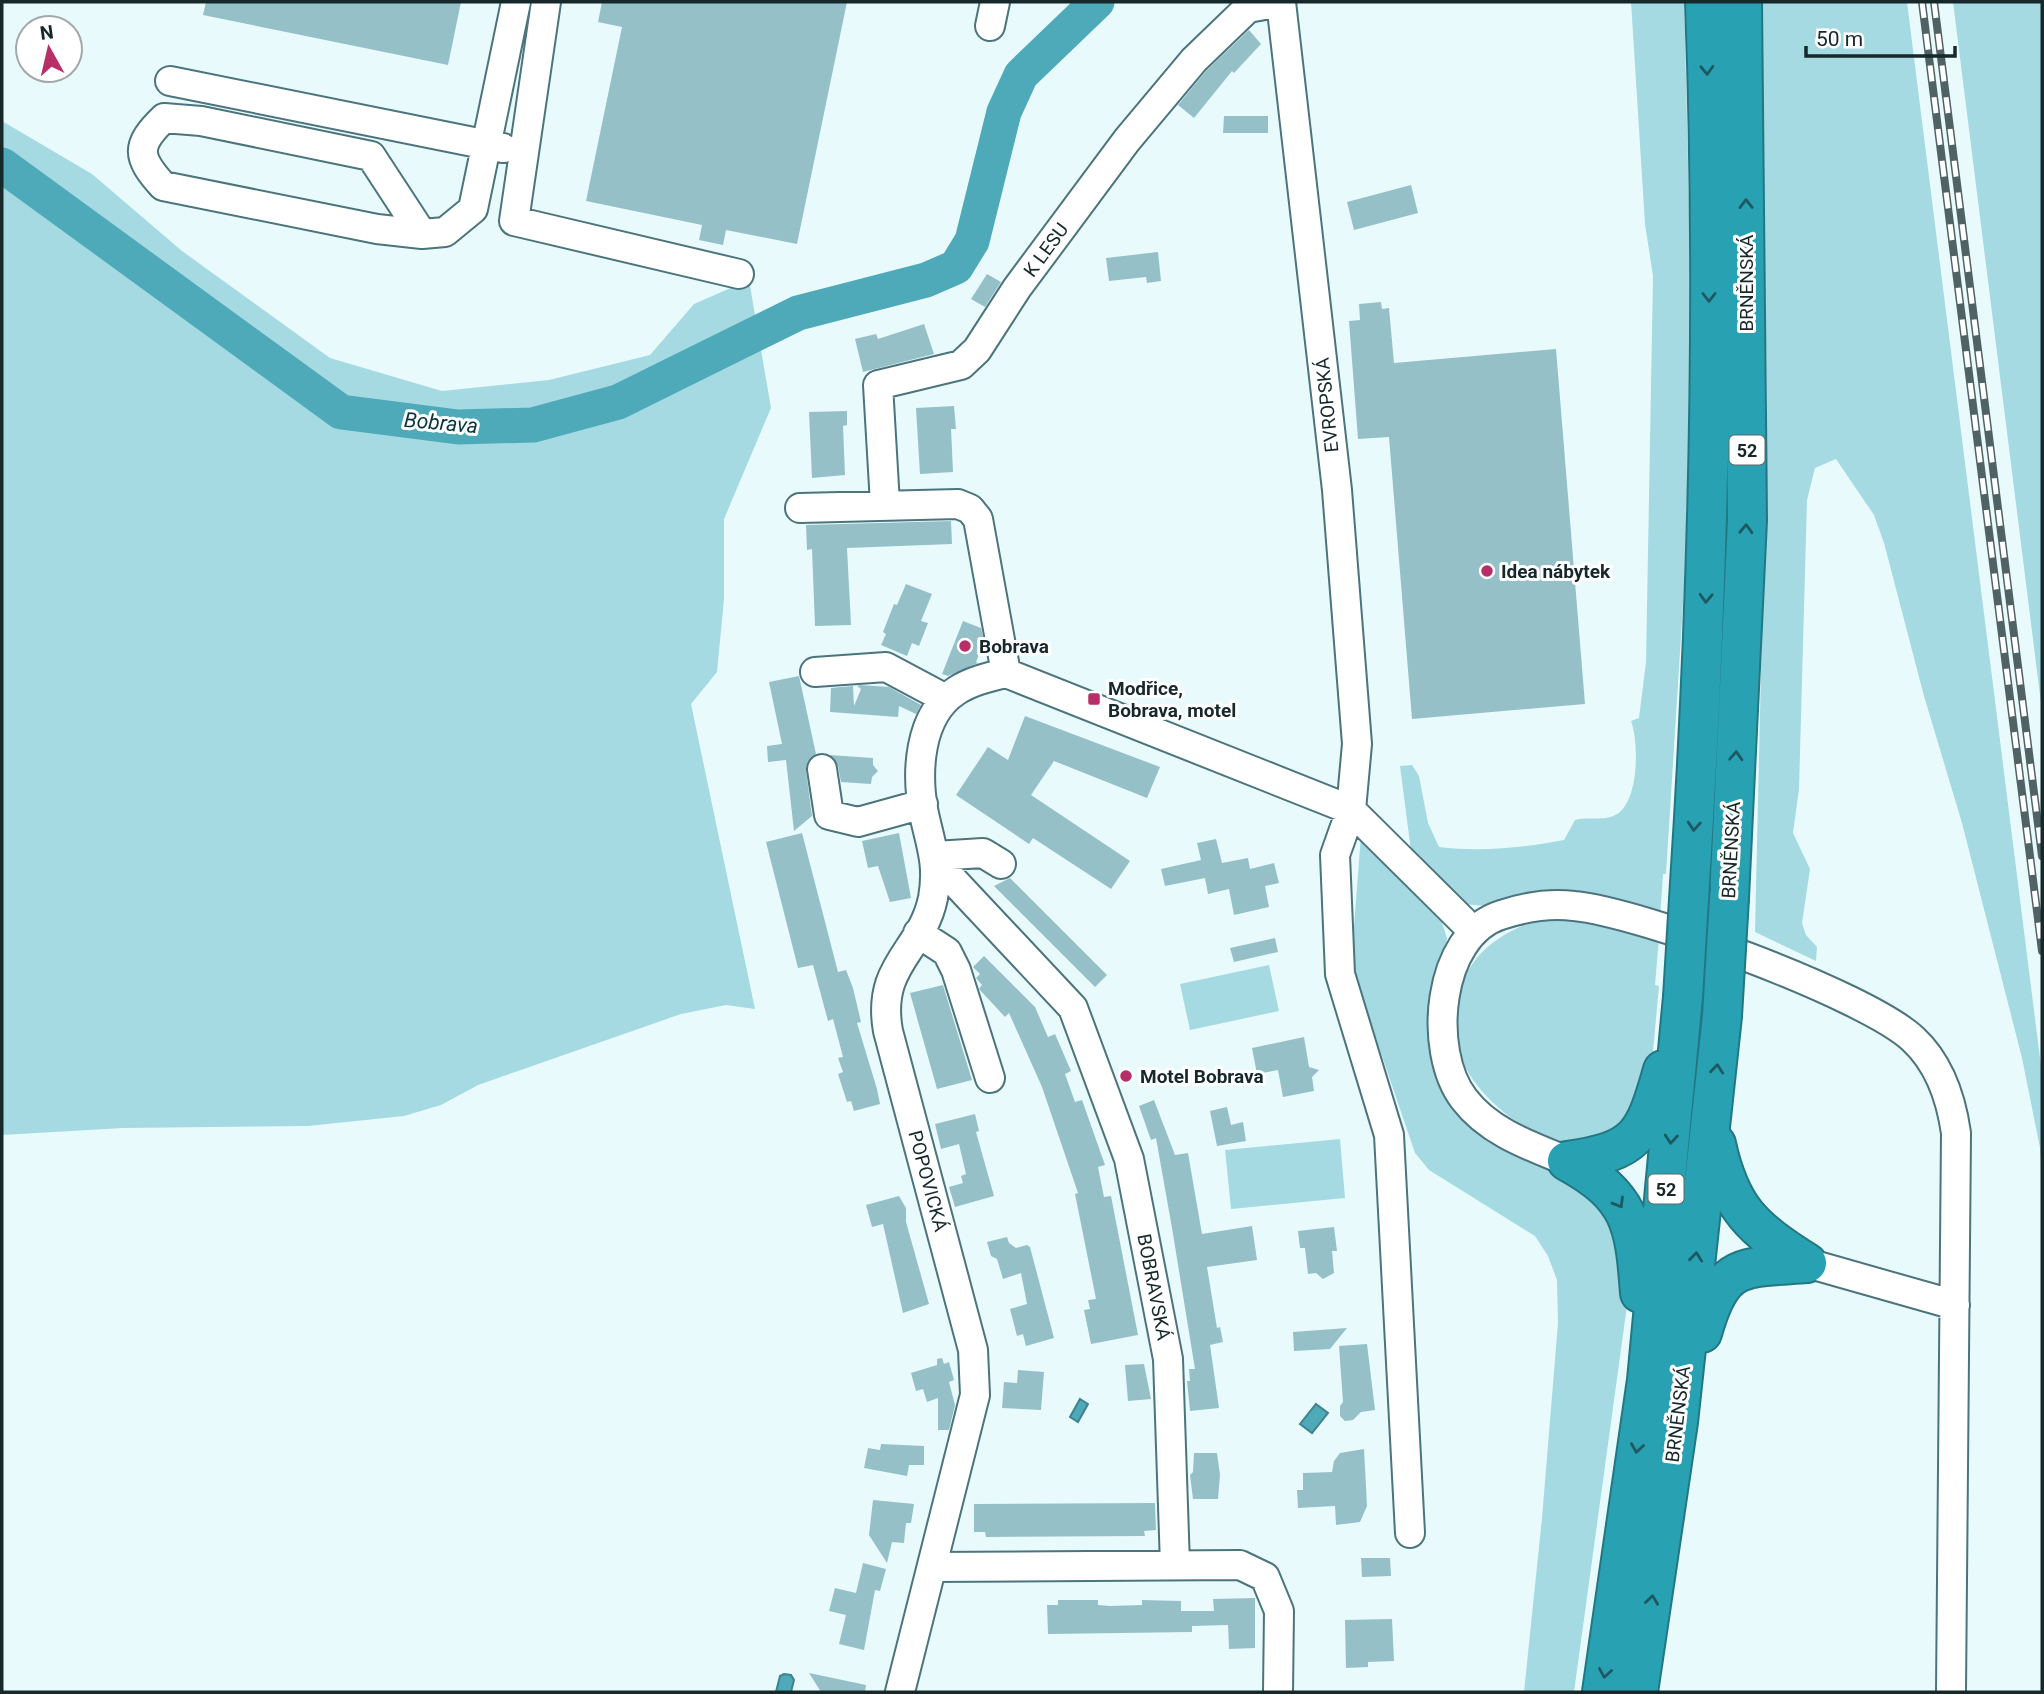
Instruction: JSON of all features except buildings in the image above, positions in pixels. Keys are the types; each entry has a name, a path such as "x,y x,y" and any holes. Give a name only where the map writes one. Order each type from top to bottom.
{"highway":[{"name":"BRNĚNSKÁ","path":"1602,1692 1647,1380 1683,998 1708,522 1709,118 1705,2"},
{"name":"BRNĚNSKÁ","path":"1646,1682 1723,1016 1747,520 1742,2"},
{"path":"1567,1161 1617,1151 1628,1144 1643,1126 1656,1096 1683,998"},
{"path":"1711,1122 1721,1169 1733,1200 1780,1246 1807,1263"},
{"path":"1567,1161 1607,1186 1621,1204 1629,1221 1637,1258 1647,1380"},
{"path":"1678,1422 1711,1303 1720,1285 1734,1274 1752,1267 1807,1263"}],"street":[{"path":"422,234 371,156 201,121 164,118 147,135 142,152 146,167 163,186 377,229 422,234 445,232 472,209 516,2"},
{"path":"547,2 514,220 739,274"},
{"name":"K LESU","path":"885,505 878,385 961,365 977,350 1017,288 1119,151 1194,60 1248,8 1281,2"},
{"name":"EVROPSKÁ","path":"1281,2 1338,503 1357,744 1351,810"},
{"path":"170,81 523,151"},
{"path":"800,508 958,504 970,509 978,519 1006,673"},
{"path":"815,672 886,667 946,699 972,682 1006,673 1351,810 1473,931"},
{"name":"POPOVICKÁ","path":"900,1692 975,1395 973,1350 885,1017 890,980 929,911 936,860 923,804 922,750 936,713 946,699"},
{"path":"822,769 829,815 858,822 923,804"},
{"path":"1351,810 1335,855 1340,974 1389,1135 1410,1533"},
{"path":"936,860 982,853 1001,864"},
{"name":"BOBRAVSKÁ","path":"936,860 1073,1008 1129,1159 1168,1359 1175,1565"},
{"path":"1567,1161 1521,1143 1486,1120 1463,1097 1451,1076 1445,1041 1444,1004 1456,955 1473,931 1498,916 1539,906 1571,905 1618,914 1752,961 1827,991 1877,1015 1910,1036 1933,1063 1954,1119 1951,1692"},
{"path":"918,933 947,952 956,970 990,1078"},
{"path":"1807,1263 1955,1305"},
{"path":"932,1567 1240,1564 1265,1577 1279,1611 1278,1692"}],"shaded area":[{"path":"1631,2 1684,2 1690,247 1685,573 1666,874 1663,874 1660,919 1461,904 1411,851 1400,766 1412,765 1419,776 1428,823 1439,847 1502,848 1564,840 1575,820 1607,818 1617,814 1630,797 1633,784 1636,756 1631,721 1639,718 1646,662 1653,276 1645,224"},
{"path":"1761,2 1907,2 2042,1074 2042,1181 2040,1148 2022,1058 1962,823 1924,696 1884,543 1874,515 1836,459 1815,468 1807,500 1799,789 1793,833 1810,869 1802,923 1806,935 1817,947 1816,961 1755,932 1767,409"},
{"path":"1953,2 2042,2 2042,711"},
{"path":"2,121 92,174 182,251 330,358 442,391 549,380 650,355 694,304 749,280 771,408 724,519 724,599 717,672 691,704 755,1009 726,1005 681,1014 478,1085 441,1105 404,1116 308,1126 123,1128 2,1135"},
{"path":"1361,835 1439,914 1447,938 1438,1062 1551,1169 1603,1199 1629,1291 1574,1692 1524,1692 1558,1323 1557,1280 1548,1256 1535,1236 1429,1170 1415,1153 1351,965"},
{"path":"1572,918 1659,938 1655,985 1659,986 1649,1095 1628,1133 1568,1149 1517,1122 1485,1095 1463,1062 1457,1045 1456,1029 1462,988 1472,964 1480,954 1511,931 1529,923"},
{"path":"1269,965 1279,1011 1190,1030 1180,984"},
{"path":"1340,1139 1345,1198 1231,1209 1225,1150"},
{"path":"1080,1399 1088,1404 1078,1422 1070,1417"},
{"path":"1316,1404 1328,1413 1312,1433 1300,1424"},
{"path":"791,1675 794,1680 791,1692 776,1692 780,1676"}],"waterway":[{"name":"Bobrava","path":"2,165 341,412 458,427 533,425 618,402 798,313 926,280 956,267 972,241 1004,112 1021,75 1097,2"}],"railway":[{"path":"1922,2 2042,951"},
{"path":"1934,2 2042,856"}],"place":[{"name":"Idea nábytek","path":"1487,571"},
{"name":"Bobrava","path":"965,646"},
{"name":"Modřice, Bobrava, motel","path":"1094,699"},
{"name":"Motel Bobrava","path":"1126,1076"}]}
